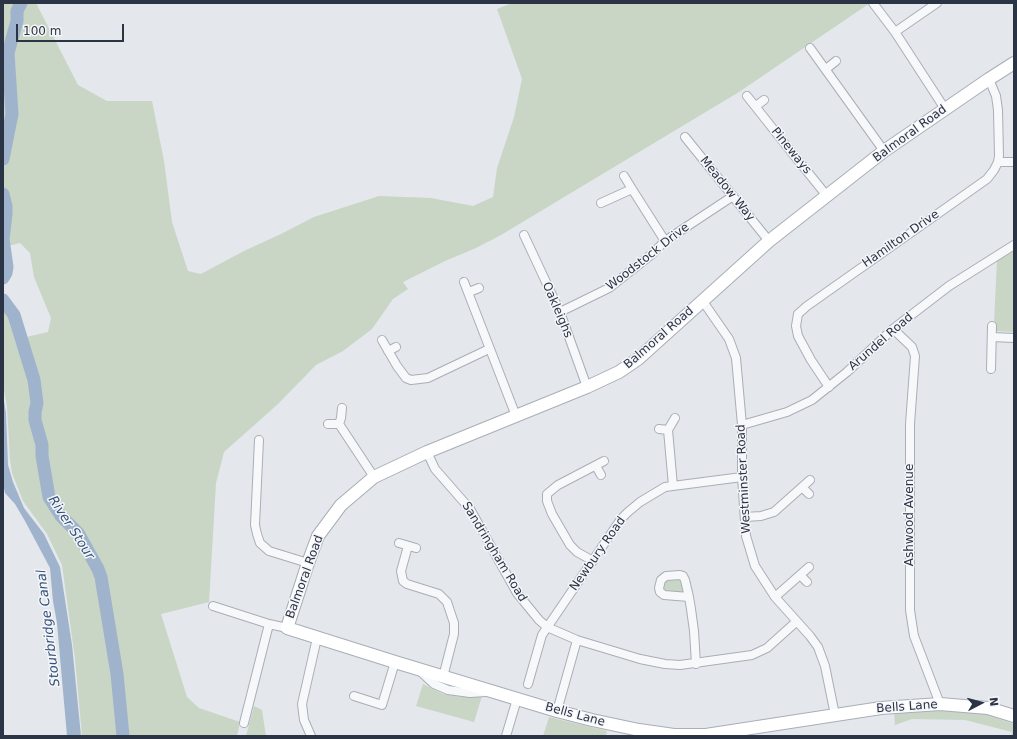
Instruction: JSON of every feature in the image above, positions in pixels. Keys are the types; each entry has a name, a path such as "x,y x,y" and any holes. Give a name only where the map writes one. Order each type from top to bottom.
{"street":[{"path":"873,3 895,32 945,109"},
{"path":"895,32 937,3"},
{"path":"810,48 884,151"},
{"path":"826,69 836,61"},
{"name":"Balmoral Road","path":"287,628 318,536 341,505 374,477 427,452 587,387 619,372 638,359 769,241 884,151 989,78 1014,63"},
{"path":"989,78 996,96 998,110 998,162 1014,162"},
{"name":"Pineways","path":"747,96 827,196"},
{"path":"756,106 764,100"},
{"name":"Meadow Way","path":"686,137 769,241"},
{"name":"Hamilton Drive","path":"829,387 811,360 798,336 796,326 798,314 807,306 987,179 998,162"},
{"path":"624,176 665,241"},
{"path":"601,203 632,190"},
{"name":"Woodstock Drive","path":"560,312 609,288 652,254 665,241 733,196"},
{"name":"Oakleighs","path":"524,235 560,312 587,387"},
{"name":"Arundel Road","path":"742,425 750,424 787,412 812,400 829,387 893,329 949,286 1014,245"},
{"path":"464,282 516,416"},
{"path":"469,292 479,288"},
{"name":"Westminster Road","path":"702,300 729,339 736,358 742,425 742,477 746,536 755,566 775,597 818,647 825,666 835,715"},
{"path":"991,369 992,326"},
{"name":"Ashwood Avenue","path":"893,329 912,347 915,356 910,424 910,610 914,636 940,704"},
{"path":"992,337 1014,338"},
{"path":"382,340 397,366 406,378 410,380 428,378 489,349"},
{"path":"388,351 396,347"},
{"path":"339,424 342,408"},
{"path":"673,486 668,430 675,418"},
{"path":"328,424 339,424"},
{"path":"339,424 374,477"},
{"path":"659,429 668,430"},
{"path":"259,440 255,526 256,534 260,543 270,551 308,563"},
{"name":"Sandringham Road","path":"427,452 435,469 470,509 517,593 539,620 548,627 577,640 640,659 665,664 680,665 696,664 752,655 767,648 796,622"},
{"path":"593,561 577,552 570,545 546,501 548,492 558,485 600,464 601,475"},
{"name":"Newbury Road","path":"528,684 542,635 621,519 628,512 640,502 665,487 742,477"},
{"path":"745,517 761,516 774,512 810,480"},
{"path":"802,487 809,494"},
{"path":"399,544 412,547 401,571 403,581 406,584 439,594 447,602 454,623 454,634 443,677"},
{"path":"775,597 809,567"},
{"path":"800,575 807,582"},
{"path":"689,597 694,631 696,664"},
{"path":"213,606 269,624 287,628"},
{"path":"244,723 269,624"},
{"name":"Bells Lane","path":"287,628 419,670 557,711 638,733 706,735 882,708 940,704 988,708 1014,716"},
{"path":"311,736 304,720 302,704 317,638"},
{"path":"557,711 577,640"},
{"path":"354,696 382,705 395,662"},
{"path":"419,670 434,684 448,690 470,693 491,691"},
{"path":"506,736 517,699"}],"green space":[{"path":"3,3 36,3 78,85 107,101 152,101 164,161 172,222 188,271 201,274 314,217 379,196 431,198 473,206 493,197 497,168 514,117 522,79 497,9 512,3 870,3 739,92 501,235 403,282 408,289 393,299 372,329 343,351 316,365 278,404 224,452 216,483 209,602 161,614 187,697 199,708 240,722 237,736 82,736 75,659 62,565 47,534 23,501 12,473 10,459 7,407 3,384 3,300 14,315 22,338 48,332 51,318 34,277 30,253 20,243 4,247 7,267 3,278"},
{"path":"1014,251 1014,332 996,331 994,323 997,260"},
{"path":"667,578 681,579 685,589 682,594 664,592 662,588"},
{"path":"423,684 443,694 461,697 482,696 474,722 416,706"},
{"path":"254,706 262,710 266,736 246,736"},
{"path":"934,709 976,711 1014,724 1014,736 1011,736 1012,732 965,720 912,719 895,725 894,712"},
{"path":"549,717 607,731 606,736 543,736"}],"water":[{"path":"3,395 6,413 8,465 13,482 24,508 44,534 60,567 72,645 81,736 67,736 57,623 50,568 15,504 5,493 3,483"}],"waterway":[{"name":"River Stour","path":"3,159 12,114 8,53 17,21 17,11 21,3"},
{"name":"River Stour","path":"3,194 6,206 3,239"},
{"name":"River Stour","path":"3,239 7,267 3,278"},
{"name":"River Stour","path":"3,300 14,315 34,380 37,403 35,420 42,445 42,456 49,497 61,516 78,533 101,577 117,674 123,736"}],"water label":[{"name":"Stourbridge Canal","path":"49,628"}]}
